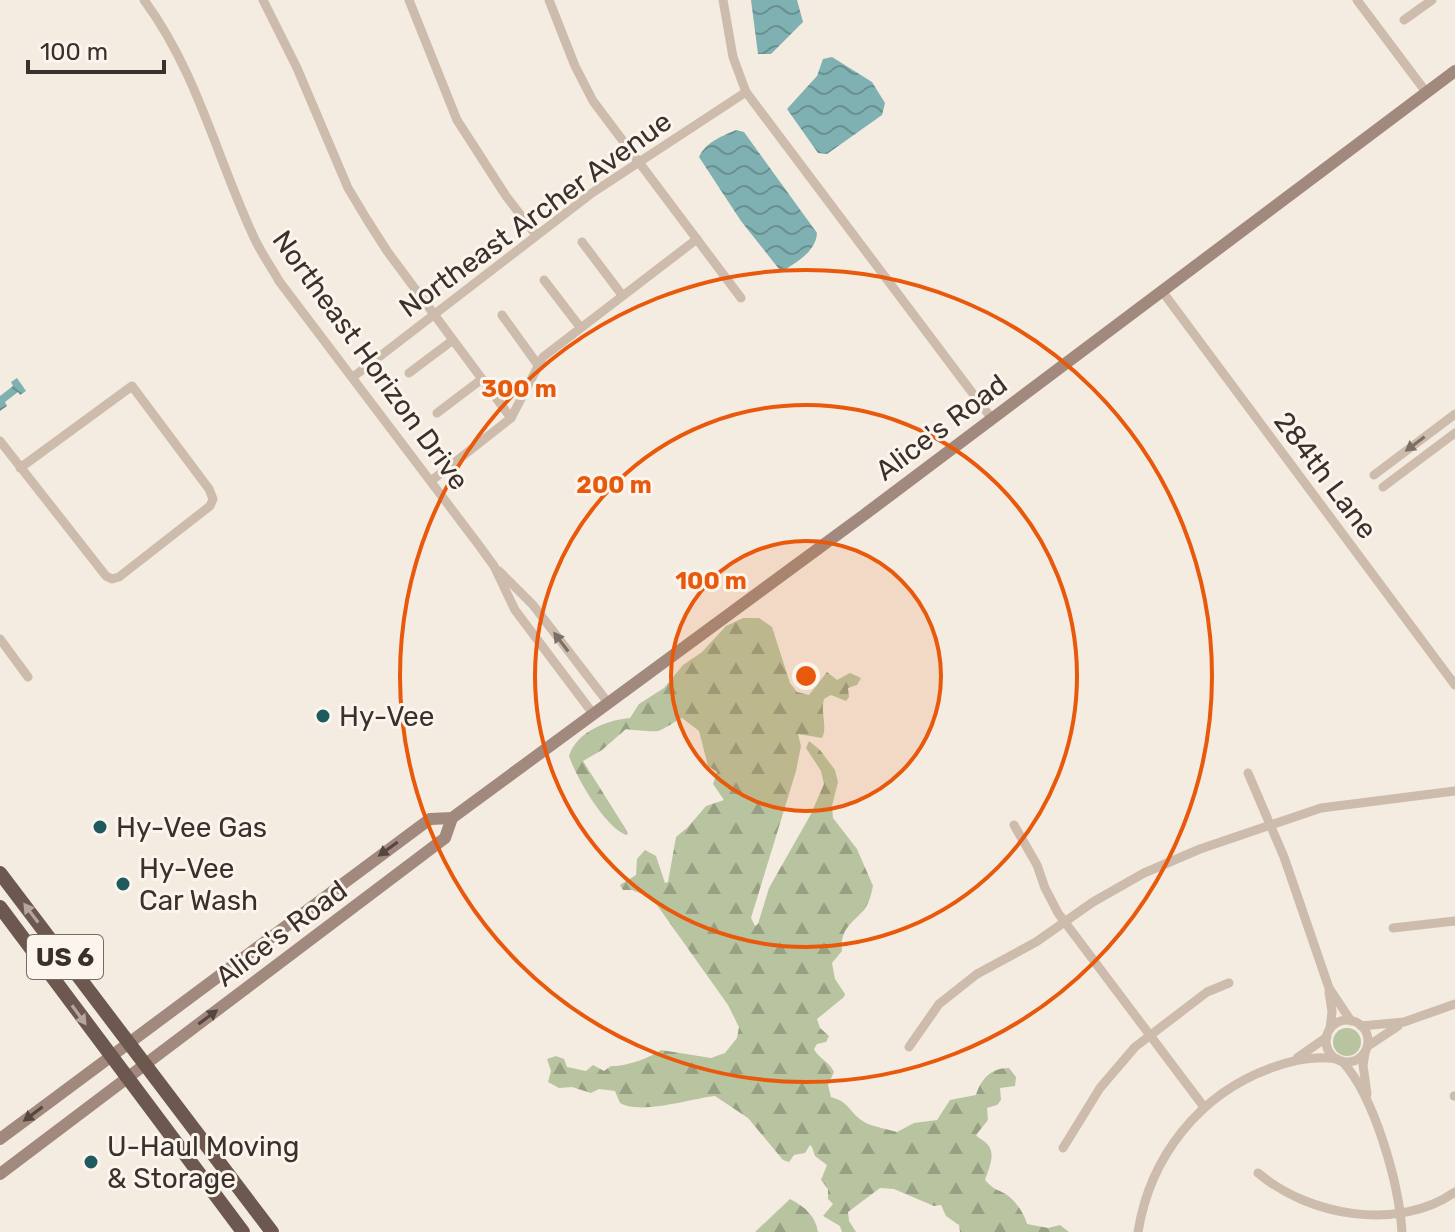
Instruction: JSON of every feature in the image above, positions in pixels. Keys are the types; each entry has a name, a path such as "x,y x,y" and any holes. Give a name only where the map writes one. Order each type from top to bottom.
{"highway":[{"name":"US 6","path":"0,873 272,1232"},
{"name":"US 6","path":"0,907 243,1232"}],"main road":[{"name":"Alice's Road","path":"0,1139 430,819 452,818 609,704 1455,71"},
{"name":"Alice's Road","path":"0,1174 445,838 452,818"}],"street":[{"name":"Northeast Horizon Drive","path":"144,0 161,23 203,105 253,235 279,281 494,566 533,605 609,704"},
{"path":"263,0 297,68 348,188 387,251 511,418"},
{"path":"409,0 457,120 499,186 536,235"},
{"path":"549,0 575,66 593,101 741,298"},
{"path":"723,0 733,57 746,92 992,419"},
{"path":"1357,0 1426,92"},
{"path":"1404,20 1432,0"},
{"name":"Northeast Archer Avenue","path":"353,377 536,235 639,161 746,92"},
{"path":"431,481 511,418 543,357 697,239"},
{"path":"582,242 622,295"},
{"path":"544,280 580,327"},
{"name":"284th Lane","path":"1162,291 1455,685"},
{"path":"502,315 538,365"},
{"path":"409,373 453,340"},
{"path":"437,413 482,379"},
{"path":"0,441 20,468 106,576 112,579 119,577 210,506 213,499 209,489 132,386 20,468"},
{"path":"1374,475 1454,418"},
{"path":"1383,487 1455,433"},
{"name":"Northeast Horizon Drive","path":"494,566 515,610 594,715"},
{"path":"0,639 28,677"},
{"path":"1248,773 1272,826 1329,988 1332,1012 1327,1047 1354,1076 1368,1101 1393,1175 1402,1232"},
{"path":"909,1047 927,1018 952,992 977,974 1036,942 1119,886 1158,867 1200,849 1321,808 1455,791"},
{"path":"1014,825 1065,922 1204,1107"},
{"path":"1393,928 1455,921"},
{"path":"1063,1148 1111,1074 1150,1035 1213,988 1229,983"},
{"path":"1329,988 1367,1035 1363,1065 1368,1101"},
{"path":"1138,1232 1147,1194 1161,1161 1181,1132 1204,1107 1248,1077 1294,1060 1320,1057 1358,1059 1404,1022 1455,1004"},
{"path":"1294,1060 1336,1024 1404,1022"},
{"path":"1258,1173 1282,1191 1315,1207 1350,1214 1401,1213 1434,1206 1455,1192"}],"green space":[{"path":"743,618 759,618 772,627 790,683 797,692 809,695 827,672 837,680 850,673 861,678 857,685 848,688 846,701 831,695 824,699 822,738 798,734 801,746 796,771 751,918 755,926 758,924 769,888 811,814 824,784 821,771 806,748 809,741 835,770 838,782 832,806 833,818 857,849 873,886 867,905 847,928 842,951 832,963 835,979 844,997 817,1019 820,1028 829,1036 826,1042 817,1044 814,1049 834,1072 828,1085 831,1097 843,1102 866,1123 897,1132 914,1123 937,1120 950,1100 976,1095 988,1076 997,1070 1009,1068 1016,1077 1015,1086 1000,1088 1001,1100 987,1108 988,1120 976,1135 991,1152 985,1180 1013,1200 1027,1224 1048,1228 1060,1225 1069,1232 960,1232 959,1225 946,1216 941,1205 934,1206 894,1189 880,1188 848,1212 849,1221 856,1232 842,1232 840,1226 823,1216 833,1204 821,1180 827,1165 815,1156 812,1147 810,1145 805,1153 794,1155 789,1162 783,1160 748,1118 715,1096 640,1107 620,1103 615,1091 599,1089 591,1093 572,1087 559,1088 548,1082 551,1071 547,1059 556,1056 564,1059 567,1067 586,1071 593,1065 604,1071 611,1066 644,1059 661,1050 711,1058 725,1053 737,1038 739,1027 728,1005 652,898 623,890 620,885 636,875 637,859 645,850 656,856 665,883 668,882 676,837 706,806 724,800 713,784 717,772 708,766 699,731 682,718 658,731 626,729 602,750 583,761 627,831 626,835 600,812 569,756 579,740 594,728 630,718 639,704 664,688 683,665 702,652 726,626"},
{"path":"1347,1028 1357,1032 1361,1042 1357,1052 1347,1056 1337,1052 1333,1042 1337,1032"},
{"path":"790,1199 808,1212 818,1232 755,1232"}],"water":[{"path":"751,0 797,0 803,22 771,54 758,54"},
{"path":"832,57 872,82 885,103 882,115 827,154 818,153 787,109 817,76 823,59"},
{"path":"736,130 744,132 817,233 810,249 786,269 779,269 741,221 699,157 710,143"},
{"path":"17,378 26,391 20,395 18,392 5,402 7,406 0,411 0,396 13,386 11,382"}],"place":[{"name":"Hy-Vee","path":"323,716"},
{"name":"Hy-Vee Gas","path":"100,827"},
{"name":"Hy-Vee Car Wash","path":"123,884"},
{"name":"U-Haul Moving & Storage","path":"91,1162"}]}
